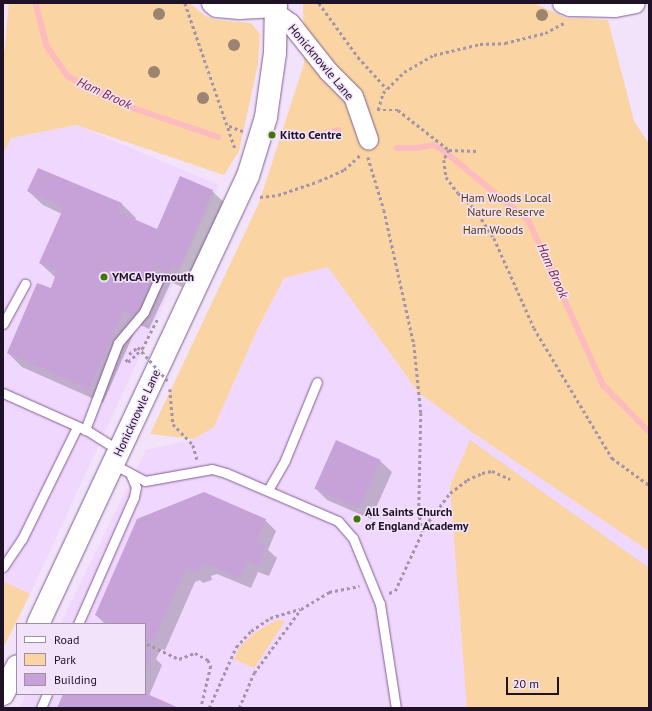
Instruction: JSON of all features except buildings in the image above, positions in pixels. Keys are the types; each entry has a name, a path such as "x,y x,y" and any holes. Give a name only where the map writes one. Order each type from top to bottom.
{"street":[{"path":"211,3 216,7 239,9 276,8"},
{"path":"562,3 569,6 615,7 635,3"},
{"name":"Honicknowle Lane","path":"38,623 237,203 266,117 275,53 276,8"},
{"name":"Honicknowle Lane","path":"276,8 328,70 353,96 365,148"},
{"path":"3,694 16,668"}],"lane":[{"path":"3,567 22,538 81,429 118,343 144,312 159,279"},
{"path":"3,324 26,284"},
{"path":"268,490 285,460 317,382"},
{"path":"3,393 81,429 116,457 131,476 136,487 134,498 78,623"},
{"path":"131,476 145,481 212,469 268,490 338,521 353,538 378,598 385,629 396,708"},
{"path":"41,708 47,695"}],"path":[{"path":"185,3 237,152 253,158"},
{"path":"319,3 358,57 387,89"},
{"path":"478,151 449,150 398,110 378,111 387,89 404,72 434,55 480,44 505,44 545,32 570,20"},
{"path":"237,203 252,198 278,195 319,181 344,170 365,148 384,210 414,344 421,413 419,511 422,533"},
{"path":"449,150 444,160 446,177 458,193 475,210 494,238 534,328 612,458 649,485"},
{"path":"125,357 138,347 168,381 173,424 193,445 200,471"},
{"path":"128,362 142,349"},
{"path":"378,598 395,591 422,533 450,493 467,480 492,471 510,479"},
{"path":"209,708 236,647 251,631 270,618 300,608 329,592 373,584"},
{"path":"239,708 254,672 300,608"},
{"path":"147,644 179,659 195,653 208,660 211,666 201,708"}],"shaded area":[{"path":"76,125 219,185 30,594 3,581 3,154 11,138"},
{"name":"All Saints Church of England Academy","path":"328,267 418,392 476,435 649,551 649,708 19,708 26,695 146,695 146,623 60,623 146,450 194,439 214,427 258,328 284,278"}],"green space":[{"path":"9,3 190,3 205,16 217,20 251,23 260,34 258,64 239,151 224,175 76,125 11,138 3,154 3,65"},
{"name":"Ham Woods","path":"303,3 534,3 566,18 608,20 634,121 649,144 649,551 476,435 418,392 328,267 284,278 258,328 214,427 194,439 150,434 259,203 304,64"},
{"path":"470,440 649,568 649,708 467,708 450,486"},
{"path":"3,581 30,594 3,648"},
{"path":"277,620 285,621 254,668 234,659 240,647 254,633"}],"waterway":[{"name":"Ham Brook","path":"36,3 47,46 69,77 133,108 218,137"},
{"path":"318,135 338,130"},
{"name":"Ham Brook","path":"397,148 417,148 433,145 442,149 529,221 604,386 649,431"}],"place":[{"name":"Kitto Centre","path":"272,135"},
{"name":"YMCA Plymouth","path":"104,277"},
{"name":"All Saints Church of England Academy","path":"357,519"}],"park label":[{"name":"Ham Woods Local Nature Reserve","path":"506,205"}]}
